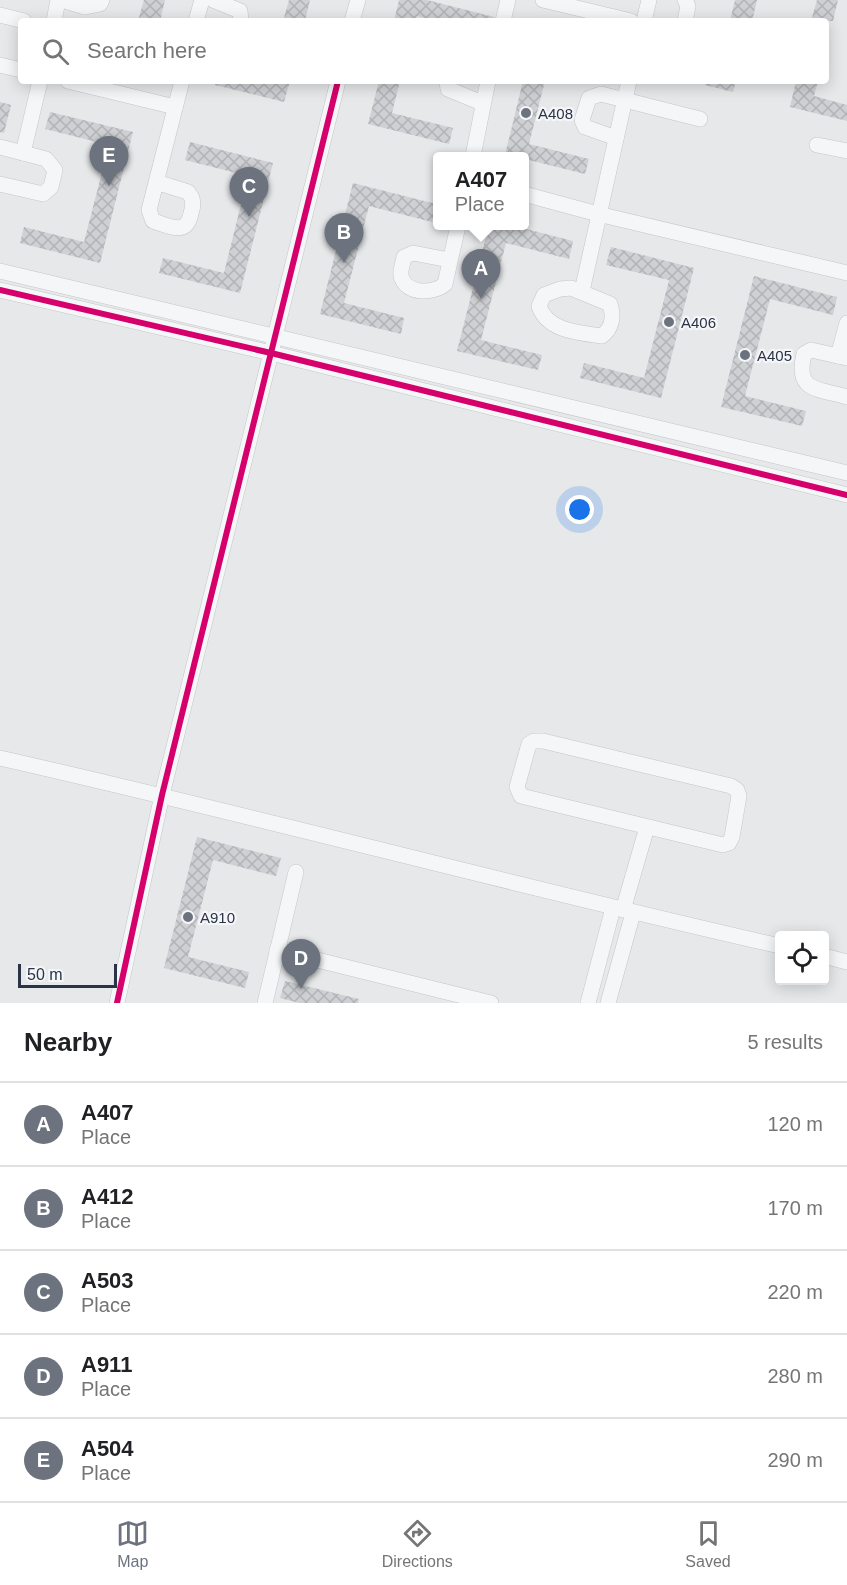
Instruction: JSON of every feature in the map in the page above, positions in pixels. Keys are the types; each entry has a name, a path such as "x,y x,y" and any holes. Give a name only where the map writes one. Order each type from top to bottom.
{"street":[{"path":"55,18 60,0 85,7 100,4 102,0"},
{"path":"197,18 202,0"},
{"path":"213,0 240,11 241,18"},
{"path":"353,18 358,0"},
{"path":"504,18 508,0"},
{"path":"543,0 618,18"},
{"path":"645,18 649,0"},
{"path":"685,0 688,6 686,18"},
{"path":"0,15 18,20"},
{"path":"0,65 18,69"},
{"path":"23,153 39,84"},
{"path":"80,84 175,107"},
{"path":"156,182 181,84"},
{"path":"117,1003 162,795 337,84"},
{"path":"447,84 448,89 482,103"},
{"path":"473,152 487,84"},
{"path":"582,291 628,84"},
{"path":"616,138 585,127 582,120 589,98 601,94 700,119"},
{"path":"817,145 847,152"},
{"path":"0,147 52,164 55,174 49,190 39,195 0,184"},
{"path":"529,195 598,214 847,273"},
{"path":"450,260 457,230"},
{"path":"0,271 847,473"},
{"path":"560,289 582,291 610,303 614,317 608,330 602,336 550,324 542,316 540,306 544,295 560,289"},
{"path":"0,290 271,353 847,495"},
{"path":"847,323 843,357 811,350 804,354 802,378 808,386 847,397"},
{"path":"543,741 731,786 737,790 739,796 729,843 723,845 646,827 521,796 517,787 529,744 543,741"},
{"path":"0,758 162,795 623,910 775,945"},
{"path":"588,1003 623,910 646,827"},
{"path":"264,1003 296,872"},
{"path":"608,1003 623,910"},
{"path":"277,950 459,999 491,1003"},
{"path":"829,957 847,962"}],"building":[{"path":"144,0 165,0 161,18 139,18"},
{"path":"289,0 310,0 306,18 284,18"},
{"path":"399,0 427,0 494,17 425,18 417,16 416,18 395,18"},
{"path":"735,0 757,0 753,18 731,18"},
{"path":"817,0 838,0 833,21 829,21 829,18 812,18"},
{"path":"215,84 289,84 284,102"},
{"path":"378,84 399,84 392,113 453,128 449,144 368,124"},
{"name":"A408","path":"522,84 544,84 529,144 589,159 585,174 529,160 529,152 506,152"},
{"path":"705,84 735,84 733,92"},
{"path":"795,84 817,84 814,96 847,105 847,121 790,107"},
{"path":"0,102 11,105 4,133 0,132"},
{"path":"50,112 133,132 100,263 20,243 24,227 84,242 109,145 45,129"},
{"path":"190,142 273,163 240,293 159,273 163,258 224,273 248,176 185,160"},
{"path":"353,183 433,203 432,222 369,206 344,303 404,318 401,334 320,314"},
{"path":"488,230 529,230 573,241 569,259 506,243 481,340 542,355 538,370 457,351"},
{"name":"A406","path":"611,247 694,268 661,398 580,378 584,363 644,378 669,280 606,265"},
{"name":"A405","path":"754,276 837,297 833,315 770,299 745,396 806,411 802,426 721,407"},
{"name":"A910","path":"197,837 281,858 276,876 213,860 188,957 249,972 245,988 164,968"},
{"path":"285,981 359,999 358,1003 299,1003 280,998"}],"cycle path":[{"path":"117,1003 162,795 337,84"},
{"path":"0,290 271,353 847,495"}],"place":[{"name":"A408","path":"526,113"},
{"name":"A504","path":"109,186"},
{"name":"A503","path":"249,217"},
{"name":"A412","path":"344,263"},
{"name":"A407","path":"481,299"},
{"name":"A406","path":"669,322"},
{"name":"A405","path":"745,355"},
{"name":"A910","path":"188,917"},
{"name":"A911","path":"301,989"}]}
